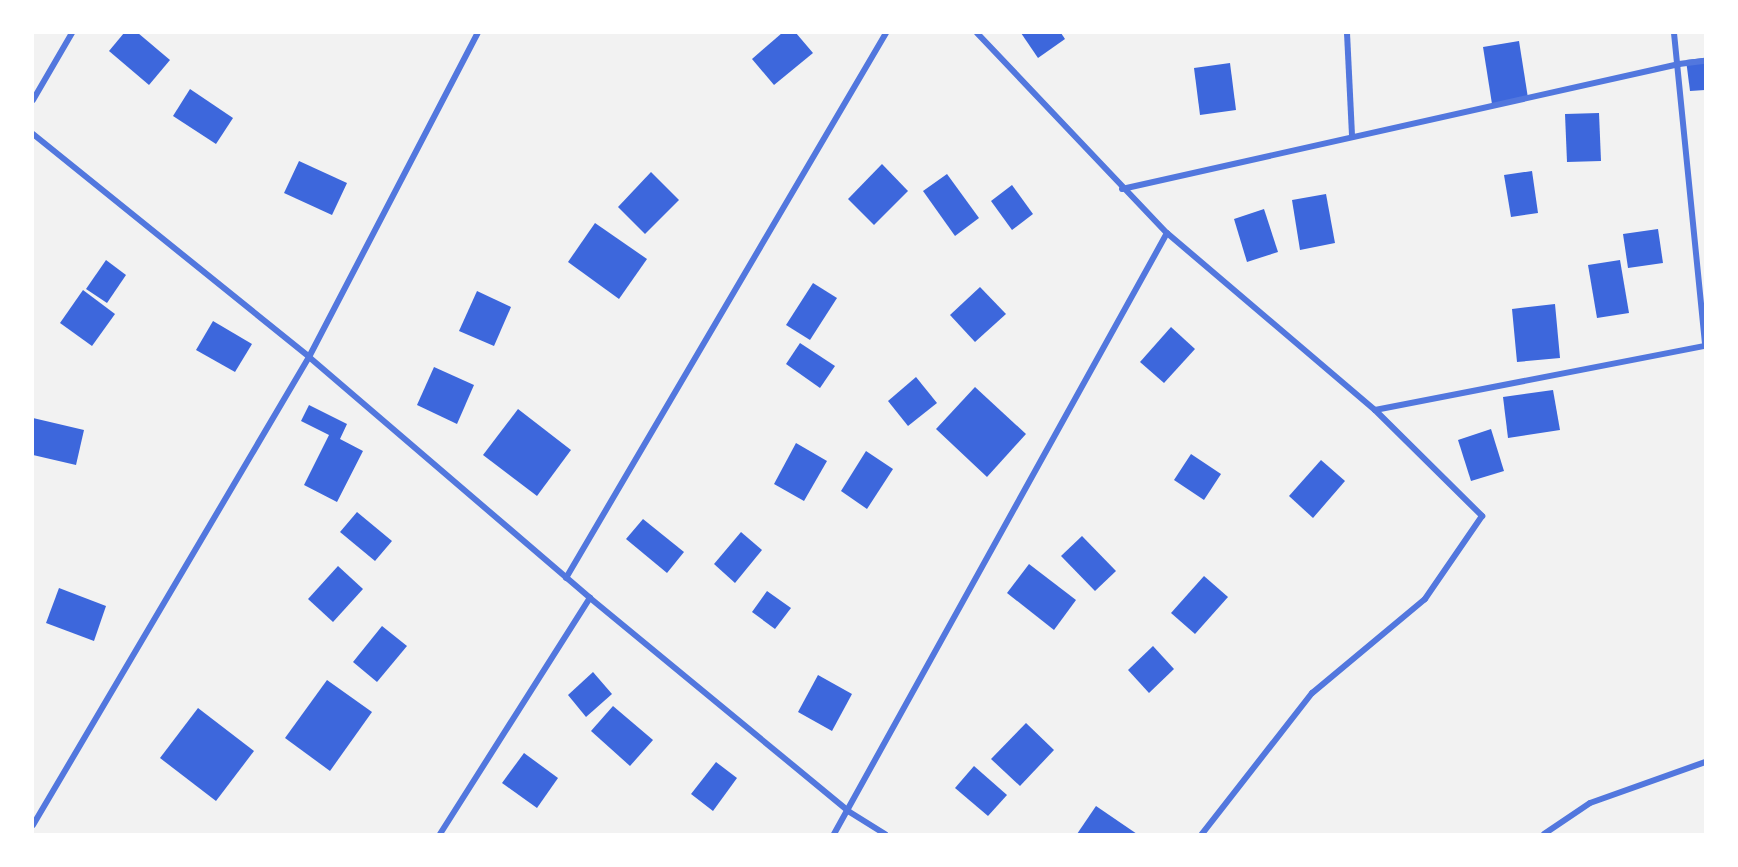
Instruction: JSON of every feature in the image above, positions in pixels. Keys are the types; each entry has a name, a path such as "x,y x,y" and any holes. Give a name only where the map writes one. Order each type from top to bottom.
{"street":[{"path":"33,100 72,33"},
{"path":"33,825 309,357 478,33"},
{"path":"566,578 886,33"},
{"path":"977,33 1122,189 1167,233 1375,410 1482,516 1425,599 1312,693 1202,834"},
{"path":"1347,33 1352,137"},
{"path":"1375,410 1705,344 1679,64 1674,33"},
{"path":"1122,189 1679,64 1705,61"},
{"path":"33,134 309,357 566,578 848,811 885,834"},
{"path":"834,834 1167,233"},
{"path":"440,834 590,598"},
{"path":"1544,834 1590,802 1705,762"}],"building":[{"path":"124,33 138,33 170,60 149,85 109,51"},
{"path":"782,33 796,33 813,53 774,85 752,59"},
{"path":"1021,33 1061,33 1065,39 1038,58"},
{"path":"1519,41 1528,98 1492,104 1483,47"},
{"path":"1705,58 1705,90 1690,91 1686,60"},
{"path":"1230,63 1236,110 1200,115 1194,68"},
{"path":"190,89 233,118 216,144 173,116"},
{"path":"1599,113 1601,161 1567,162 1565,114"},
{"path":"299,161 347,183 332,215 284,193"},
{"path":"882,164 908,191 874,225 848,199"},
{"path":"1532,171 1538,213 1511,217 1504,175"},
{"path":"651,172 679,200 645,234 618,207"},
{"path":"947,174 979,218 955,236 923,191"},
{"path":"1012,185 1033,214 1012,230 991,201"},
{"path":"1326,194 1335,243 1300,250 1292,200"},
{"path":"1264,209 1278,252 1247,262 1234,219"},
{"path":"595,223 647,259 619,299 568,262"},
{"path":"1658,229 1663,263 1628,268 1623,234"},
{"path":"106,260 126,275 107,303 86,289"},
{"path":"1620,260 1629,313 1597,318 1588,265"},
{"path":"813,283 837,298 810,340 786,325"},
{"path":"980,287 1006,314 975,342 950,315"},
{"path":"83,290 115,314 92,346 60,323"},
{"path":"477,291 511,307 494,346 459,331"},
{"path":"1555,304 1560,358 1517,362 1512,309"},
{"path":"213,321 252,344 235,372 196,350"},
{"path":"1171,327 1195,349 1164,383 1140,362"},
{"path":"800,343 835,366 820,388 786,364"},
{"path":"434,367 474,385 457,424 417,405"},
{"path":"916,377 937,403 908,426 888,401"},
{"path":"975,387 1026,434 987,477 936,429"},
{"path":"1553,390 1560,430 1508,438 1503,397"},
{"path":"309,405 347,424 340,439 363,451 337,502 304,485 329,435 301,421"},
{"path":"518,409 571,450 537,496 483,455"},
{"path":"33,418 84,430 76,465 33,455"},
{"path":"1491,429 1504,471 1471,481 1458,440"},
{"path":"796,443 827,461 804,501 774,484"},
{"path":"866,451 893,469 867,509 841,491"},
{"path":"1191,454 1221,474 1204,500 1174,480"},
{"path":"1321,460 1345,481 1313,518 1289,496"},
{"path":"357,512 392,541 375,561 340,532"},
{"path":"643,519 684,552 667,573 626,539"},
{"path":"741,532 762,550 735,583 714,564"},
{"path":"1082,536 1116,571 1095,591 1061,556"},
{"path":"1029,564 1076,600 1054,630 1007,593"},
{"path":"338,566 363,589 333,622 308,599"},
{"path":"1204,576 1228,597 1195,634 1171,613"},
{"path":"59,588 106,606 94,641 46,623"},
{"path":"767,591 791,608 775,629 752,612"},
{"path":"382,626 407,646 377,682 353,662"},
{"path":"1153,646 1174,669 1149,693 1128,670"},
{"path":"593,672 612,694 586,717 568,695"},
{"path":"818,675 852,694 832,731 798,712"},
{"path":"327,680 372,712 330,771 285,738"},
{"path":"613,706 653,740 630,766 591,731"},
{"path":"198,708 254,751 216,801 160,758"},
{"path":"1026,723 1054,750 1020,786 991,759"},
{"path":"524,753 558,778 537,808 502,783"},
{"path":"716,762 737,778 713,811 691,794"},
{"path":"974,766 1007,795 988,816 955,788"},
{"path":"1096,806 1137,834 1077,834"}]}
